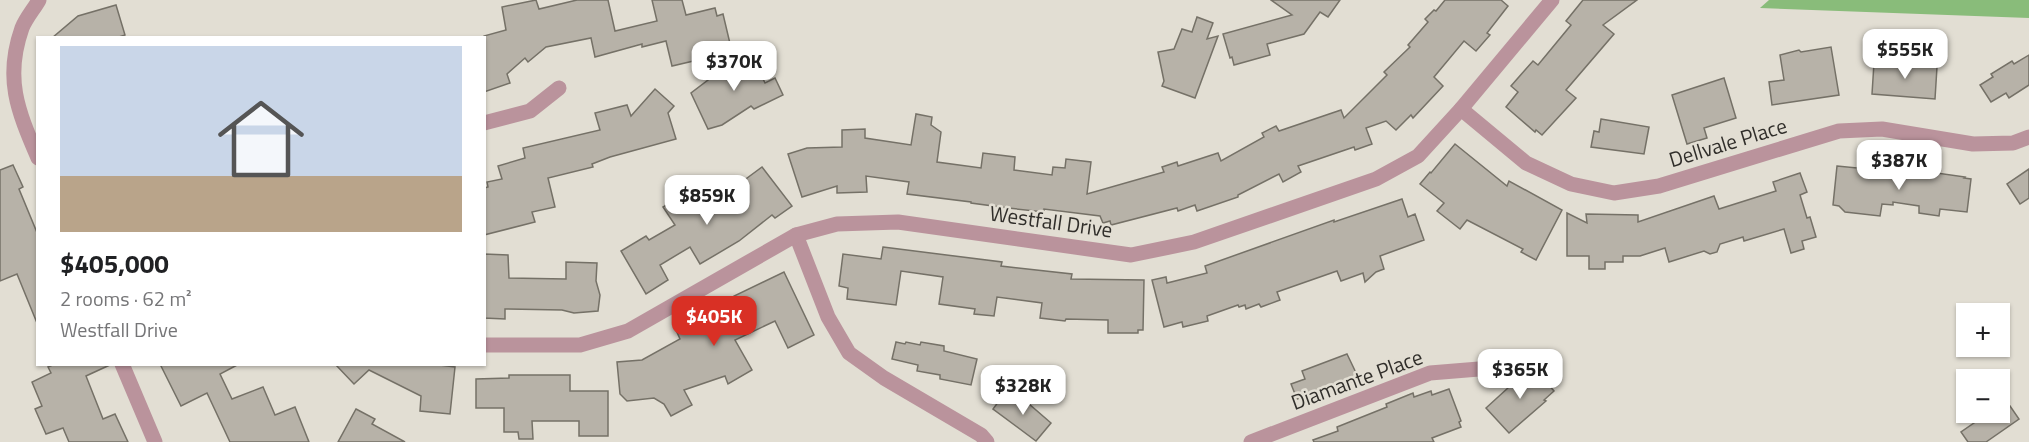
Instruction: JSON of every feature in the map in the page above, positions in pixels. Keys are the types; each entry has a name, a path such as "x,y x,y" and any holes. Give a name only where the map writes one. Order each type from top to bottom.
{"street":[{"path":"36,153 20,115 12,72 22,26 39,0"},
{"name":"Westfall Drive","path":"486,345 580,345 628,331 796,235 837,224 898,222 1131,255 1194,242 1376,179 1418,156 1461,109 1552,0"},
{"path":"486,122 530,111 559,88"},
{"name":"Dellvale Place","path":"1461,109 1526,163 1571,184 1614,193 1659,186 1839,131 1882,129 1973,144 2013,143 2029,137"},
{"path":"796,235 828,317 849,352 884,378 981,435 987,442"},
{"path":"123,366 155,442"},
{"name":"Diamante Place","path":"1251,442 1430,373 1479,369"}],"green space":[{"path":"1769,0 2029,0 2029,18 1760,8"}],"building":[{"path":"536,0 539,9 577,0 608,0 615,31 657,21 652,0 682,0 686,15 715,8 717,16 723,14 732,52 672,66 666,41 642,47 642,44 595,57 591,38 546,47 528,62 525,58 507,74 510,83 486,91 486,36 484,36 506,30 502,7"},
{"path":"1271,0 1340,0 1328,17 1320,12 1304,34 1267,44 1270,55 1234,65 1223,34 1292,15"},
{"path":"1445,0 1501,0 1508,6 1487,33 1490,35 1476,51 1464,41 1434,77 1443,86 1413,118 1411,115 1396,130 1386,121 1366,128 1372,144 1355,150 1354,147 1298,166 1301,172 1283,182 1279,174 1238,197 1197,211 1195,205 1178,211 1177,208 1111,225 1110,221 1103,223 1100,216 1044,209 1044,212 1008,208 907,194 909,182 866,176 867,192 837,193 837,186 802,197 788,154 807,148 842,147 842,130 865,129 865,138 911,145 916,114 932,117 931,125 941,132 937,162 981,168 983,153 1015,157 1014,170 1052,175 1053,167 1065,168 1066,159 1091,162 1087,194 1164,172 1162,167 1177,162 1178,166 1218,153 1221,161 1264,137 1262,133 1276,126 1279,131 1341,110 1344,118 1387,75 1384,72 1410,47 1408,45 1428,22 1425,19"},
{"path":"1583,0 1637,0 1603,25 1614,34 1566,90 1576,98 1542,135 1536,130 1535,132 1506,107 1518,92 1511,86 1533,61 1538,65 1571,25 1566,21"},
{"path":"116,5 125,35 54,36 78,16"},
{"path":"1197,17 1213,23 1207,39 1218,36 1195,98 1162,86 1164,81 1158,52 1174,49 1182,29 1192,32"},
{"path":"1831,47 1839,95 1772,105 1769,82 1784,80 1780,55 1799,50 1801,52"},
{"path":"749,49 765,83 775,78 783,95 754,109 751,106 722,125 708,129 691,93"},
{"path":"2029,55 2029,85 2009,98 2006,93 1991,102 1980,85 1993,77 1991,74 2012,61 2014,64"},
{"path":"1889,60 1937,67 1935,99 1872,94 1874,63 1888,64"},
{"path":"1724,78 1736,118 1704,128 1707,138 1687,144 1672,95"},
{"path":"655,89 674,106 668,113 676,139 610,157 592,164 593,167 548,178 555,207 532,212 535,222 486,234 486,188 488,187 487,182 502,179 498,166 525,158 523,148 600,130 595,113 627,105 631,116"},
{"path":"1601,119 1649,127 1644,154 1591,147 1594,131 1599,132"},
{"path":"1455,144 1507,186 1509,181 1562,210 1536,260 1521,252 1523,249 1467,220 1460,229 1437,211 1444,203 1420,184"},
{"path":"13,165 23,187 19,189 36,230 36,321 17,274 0,281 0,170"},
{"path":"1837,166 1857,168 1858,166 1922,175 1923,171 1971,179 1967,212 1940,209 1939,216 1919,213 1919,206 1893,202 1893,205 1882,204 1880,216 1845,212 1839,206 1833,205"},
{"path":"762,167 792,206 775,218 772,215 739,241 700,264 690,247 660,265 668,280 646,294 621,251 646,236 649,240 675,225 663,207 691,191 699,204 722,187 725,190 740,178 743,181"},
{"path":"2029,169 2029,198 2020,204 2007,184"},
{"path":"1800,173 1807,192 1800,195 1816,237 1802,241 1804,249 1791,253 1784,229 1744,241 1743,237 1720,244 1717,252 1710,254 1704,251 1669,262 1665,248 1640,256 1623,256 1623,262 1605,262 1605,269 1589,269 1589,256 1567,256 1567,213 1587,223 1586,214 1638,215 1638,222 1714,196 1719,209 1776,191 1773,182"},
{"path":"1402,199 1408,217 1415,214 1424,240 1380,256 1384,269 1376,272 1365,282 1363,273 1341,281 1337,271 1277,292 1280,300 1261,307 1259,304 1246,309 1245,305 1239,307 1238,305 1207,316 1208,321 1183,327 1182,322 1164,327 1152,280 1166,277 1167,283 1207,273 1205,266 1334,220 1334,222"},
{"path":"883,247 1002,262 1001,266 1072,274 1071,279 1144,280 1143,330 1138,330 1138,333 1108,333 1108,320 1066,319 1065,321 1040,318 1042,303 997,297 994,316 974,314 975,309 939,304 943,277 901,271 896,305 847,299 848,288 839,286 843,254 881,259"},
{"path":"486,254 508,255 509,278 566,279 566,262 597,263 596,281 600,295 598,311 574,313 562,310 505,309 505,319 486,318"},
{"path":"784,272 814,335 788,348 775,321 735,340 752,370 728,384 725,376 684,390 692,405 671,416 664,404 654,398 627,401 620,394 617,362 642,360 680,339 676,330 696,319 702,329 739,307 734,296"},
{"path":"896,342 920,345 921,342 944,346 944,351 977,359 971,385 940,379 940,375 917,371 918,365 892,359"},
{"path":"1347,354 1359,379 1328,391 1327,388 1297,399 1291,384 1305,379 1302,371"},
{"path":"108,366 86,376 103,419 115,414 128,442 69,442 63,428 46,434 35,409 42,406 32,382 51,373 48,367"},
{"path":"161,366 235,366 220,374 232,399 263,387 275,415 295,407 309,442 230,442 207,393 181,406"},
{"path":"337,366 455,367 450,414 420,411 421,396 369,370 354,384"},
{"path":"1532,366 1554,391 1544,400 1546,401 1509,433 1486,408"},
{"path":"509,375 570,375 570,391 608,391 608,436 579,436 579,421 532,421 533,439 519,439 518,432 504,432 504,408 476,408 476,379 509,378"},
{"path":"1449,389 1461,421 1459,422 1461,427 1432,438 1434,442 1314,442 1313,440 1338,431 1337,427 1387,407 1386,404 1413,393 1414,397 1431,391 1432,395"},
{"path":"1004,394 1011,399 1013,396 1018,400 1022,398 1051,423 1036,441 993,409"},
{"path":"2010,406 2019,419 1986,442 1968,442 1961,432 1974,423 2010,423"},
{"path":"356,409 375,419 372,424 405,442 338,442"}]}
